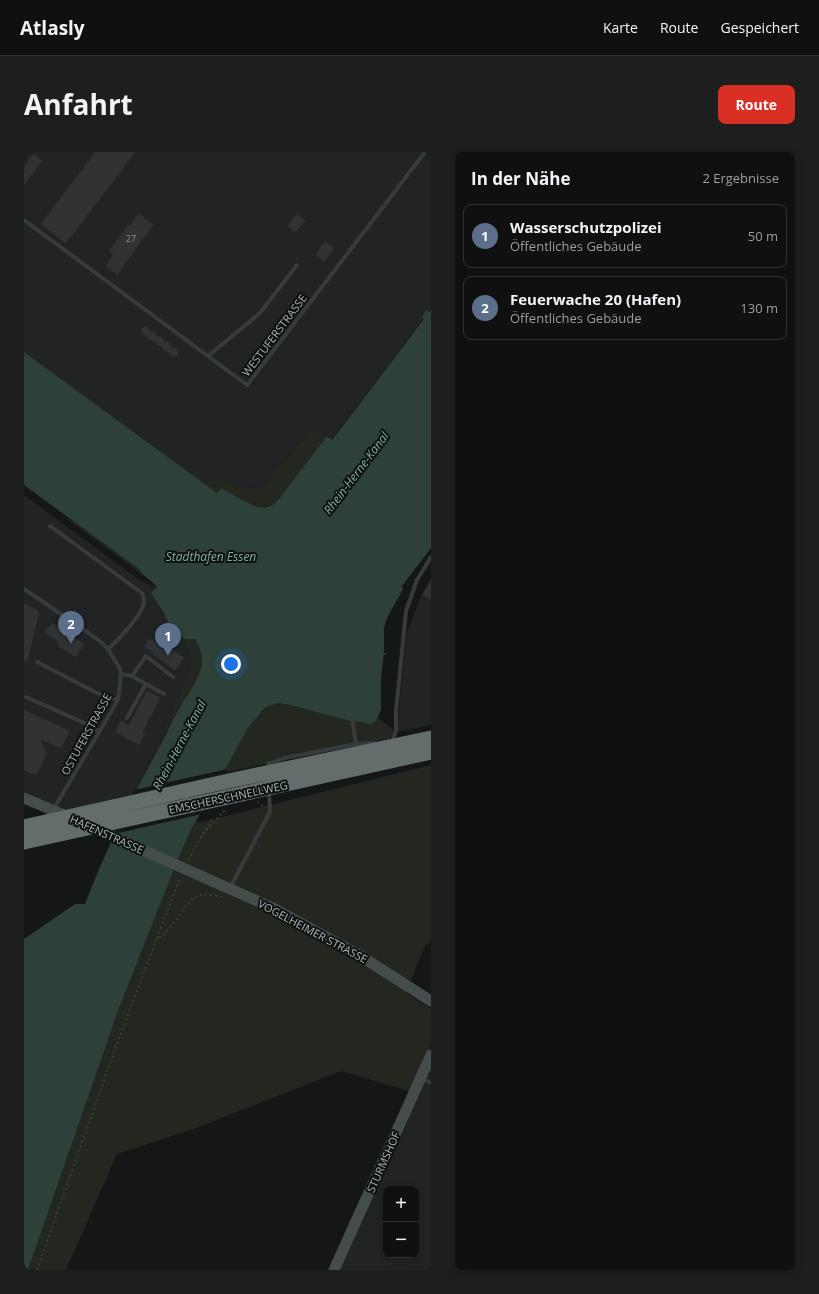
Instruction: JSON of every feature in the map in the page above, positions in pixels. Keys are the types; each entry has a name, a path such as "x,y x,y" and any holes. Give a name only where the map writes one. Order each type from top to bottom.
{"highway":[{"name":"EMSCHERSCHNELLWEG","path":"24,827 224,782 431,742"},
{"name":"EMSCHERSCHNELLWEG","path":"24,842 431,742"}],"street":[{"name":"HAFENSTRASSE","path":"24,798 190,870"},
{"name":"VOGELHEIMER STRASSE","path":"190,870 226,893 276,909 334,940 359,954 431,1001"},
{"name":"STURMSHOF","path":"334,1270 431,1055"}],"lane":[{"name":"WESTUFERSTRASSE","path":"24,220 247,385 425,152"},
{"path":"208,356 260,313 297,265"},
{"path":"50,526 142,593 144,601 142,610 131,625 108,649"},
{"path":"386,742 392,741 396,731 396,711 406,611 417,580 431,557"},
{"path":"24,589 102,643 108,649 120,669 121,674 132,676 164,694"},
{"path":"132,676 146,656 173,677"},
{"path":"38,662 103,696 118,700"},
{"name":"OSTUFERSTRASSE","path":"53,810 118,700 121,674"},
{"path":"128,718 146,684"},
{"path":"26,697 99,731"},
{"path":"352,718 356,744"},
{"path":"269,777 268,764 285,758 356,744 380,743"},
{"path":"226,893 270,812 269,784"},
{"path":"421,1078 431,1083"}],"path":[{"path":"374,628 384,630"},
{"path":"374,653 387,654"},
{"path":"255,801 270,812"},
{"path":"199,839 227,808"},
{"path":"37,1270 114,1052 157,938 164,935 191,900 196,896 226,893"}],"shaded area":[{"path":"24,152 431,152 431,309 331,440 314,427 261,486 247,488 212,477 205,485 24,352"},
{"path":"314,427 327,436 278,500 272,505 265,507 250,504 242,501 221,488 217,493 205,485 212,477 247,488 261,486"},
{"path":"24,495 141,581 157,587 151,593 164,613 171,629 184,639 192,663 145,773 116,835 24,794"},
{"path":"66,518 140,570 139,572"},
{"path":"431,580 431,725 397,732 406,635 421,596"},
{"path":"184,639 195,639 202,657 200,674 181,704 145,773 192,663"},
{"path":"277,703 346,720 369,724 375,722 378,718 397,732 388,739 222,773 238,744 252,723 268,707"},
{"path":"431,765 431,941 424,947 406,993 431,1009 431,1043 412,1092 341,1071 196,1128 117,1154 66,1270 28,1270 118,1011 178,859 195,822 206,821"},
{"path":"431,1058 431,1270 337,1270"}],"water":[{"path":"431,309 431,548 402,586 403,589 387,618 384,628 381,710 376,721 369,724 350,721 277,703 263,710 248,728 191,830 178,859 118,1011 28,1270 24,1270 24,939 75,904 85,904 112,840 182,703 198,677 202,657 195,639 184,639 171,629 164,613 151,593 157,587 140,572 140,570 24,485 24,352 217,493 221,488 250,504 258,507 269,507 278,500 327,436 332,440 424,319 422,317 426,310 429,312"}],"pier":[{"path":"227,769 202,814 114,834 134,790"}],"building":[{"path":"96,152 135,152 66,243 41,224"},
{"path":"33,154 42,161 24,184 24,167"},
{"path":"139,214 153,225 117,274 106,266 114,254 109,251"},
{"path":"297,214 305,221 295,232 288,226"},
{"path":"325,242 334,248 324,261 316,254"},
{"path":"144,327 147,327 150,332 154,332 157,337 161,337 164,342 168,342 172,348 176,348 178,355 172,356 169,352 163,349 161,345 149,339 141,330"},
{"path":"431,579 431,599 423,595"},
{"path":"24,604 39,611 27,661 24,661"},
{"path":"52,623 84,644 75,657 57,644 59,642 45,632"},
{"path":"150,639 159,646 162,642 184,658 175,670 153,654 154,653 145,646"},
{"path":"147,691 160,698 142,732 145,734 139,745 116,732 121,721 129,726"},
{"path":"24,710 69,731 61,748 40,739 46,754 37,773 33,774 24,770"}],"place":[{"name":"Feuerwache 20 (Hafen)","path":"71,644"},
{"name":"Wasserschutzpolizei","path":"168,656"}],"water label":[{"name":"Rhein-Herne-Kanal","path":"356,473"},
{"name":"Stadthafen Essen","path":"211,556"},
{"name":"Rhein-Herne-Kanal","path":"179,745"}]}
